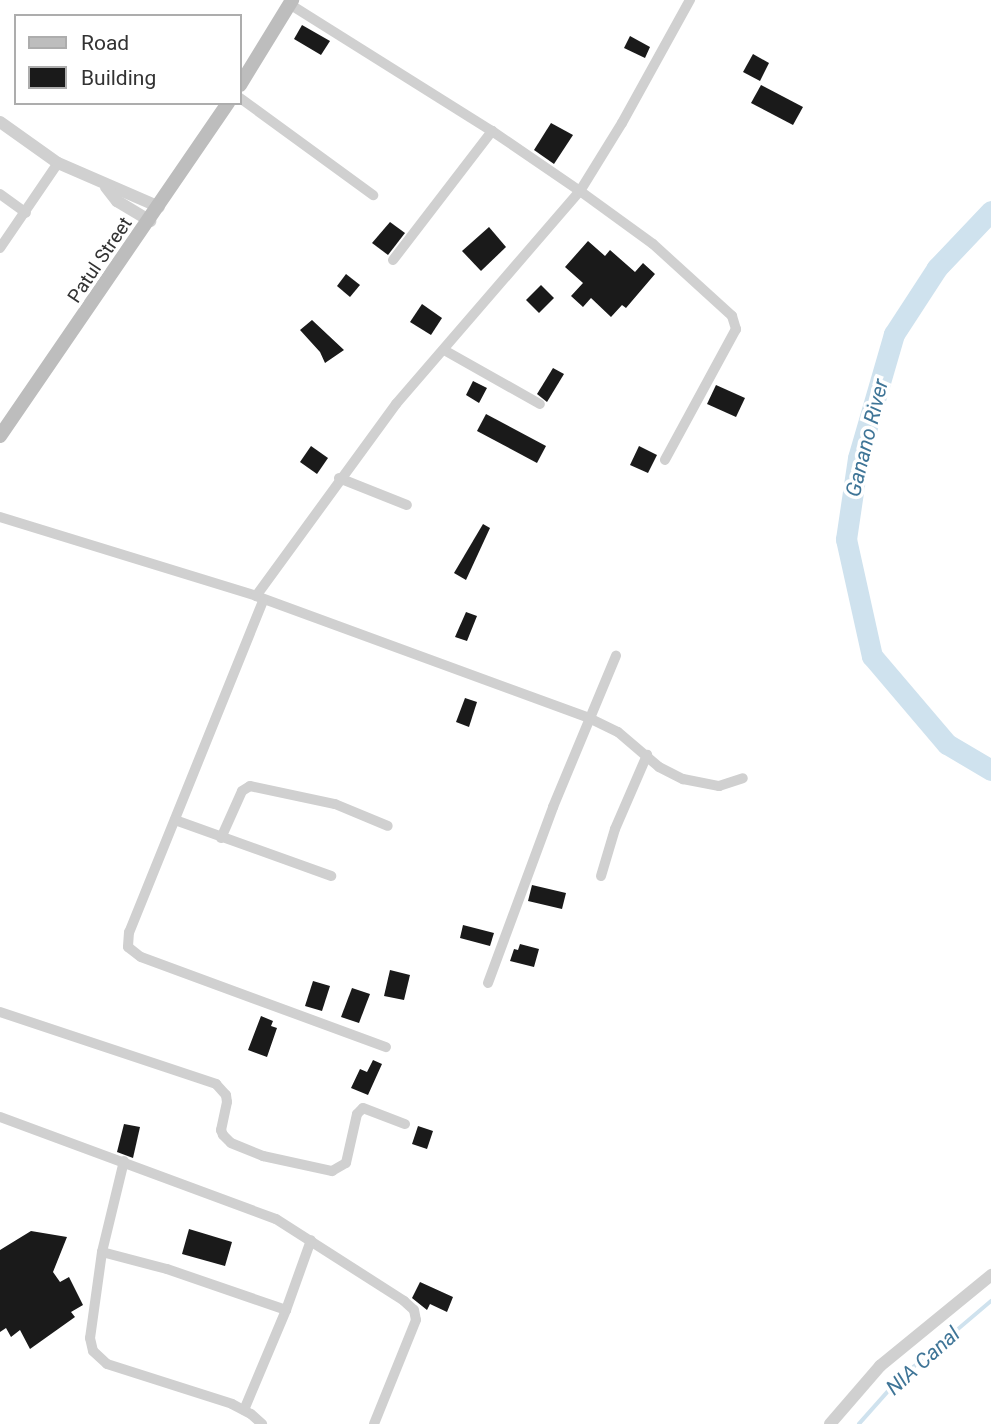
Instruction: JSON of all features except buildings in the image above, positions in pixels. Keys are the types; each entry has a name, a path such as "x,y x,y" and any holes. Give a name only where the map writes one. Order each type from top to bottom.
{"main road":[{"path":"242,82 289,2"},
{"name":"Patul Street","path":"0,436 227,105"}],"street":[{"path":"386,1047 141,957 132,951 127,942 129,932 260,599 340,478 396,404 580,191 622,123 690,0"},
{"path":"289,2 492,131 580,191 653,244 723,306 735,322 736,329 665,460"},
{"path":"242,99 373,195"},
{"path":"0,122 58,163 106,187 121,188 159,207"},
{"path":"393,260 492,131"},
{"path":"0,248 58,163"},
{"path":"106,187 117,201 150,220"},
{"path":"0,194 26,213"},
{"path":"444,350 540,404"},
{"path":"340,478 407,505"},
{"path":"0,517 260,599 589,718 618,732 660,767 701,783 719,786 743,778"},
{"path":"488,983 615,656"},
{"path":"601,876 615,829 647,755"},
{"path":"222,838 242,792 250,786 335,804 388,825"},
{"path":"175,820 331,876"},
{"path":"0,1012 215,1084 226,1095 228,1102 223,1135 231,1143 263,1156 332,1171 346,1163 357,1114 363,1108 405,1124"},
{"path":"0,1117 276,1219 399,1296 416,1320 374,1424"},
{"path":"124,1161 102,1252 90,1338 99,1359 244,1410 262,1424"},
{"path":"244,1410 286,1310 311,1240"},
{"path":"102,1252 167,1269 286,1310"},
{"path":"830,1424 880,1366 991,1275"}],"waterway":[{"name":"Ganano River","path":"991,211 937,268 894,334 858,458 846,539 872,656 947,744 991,770"},
{"name":"NIA Canal","path":"859,1424 898,1380 991,1301"}]}
